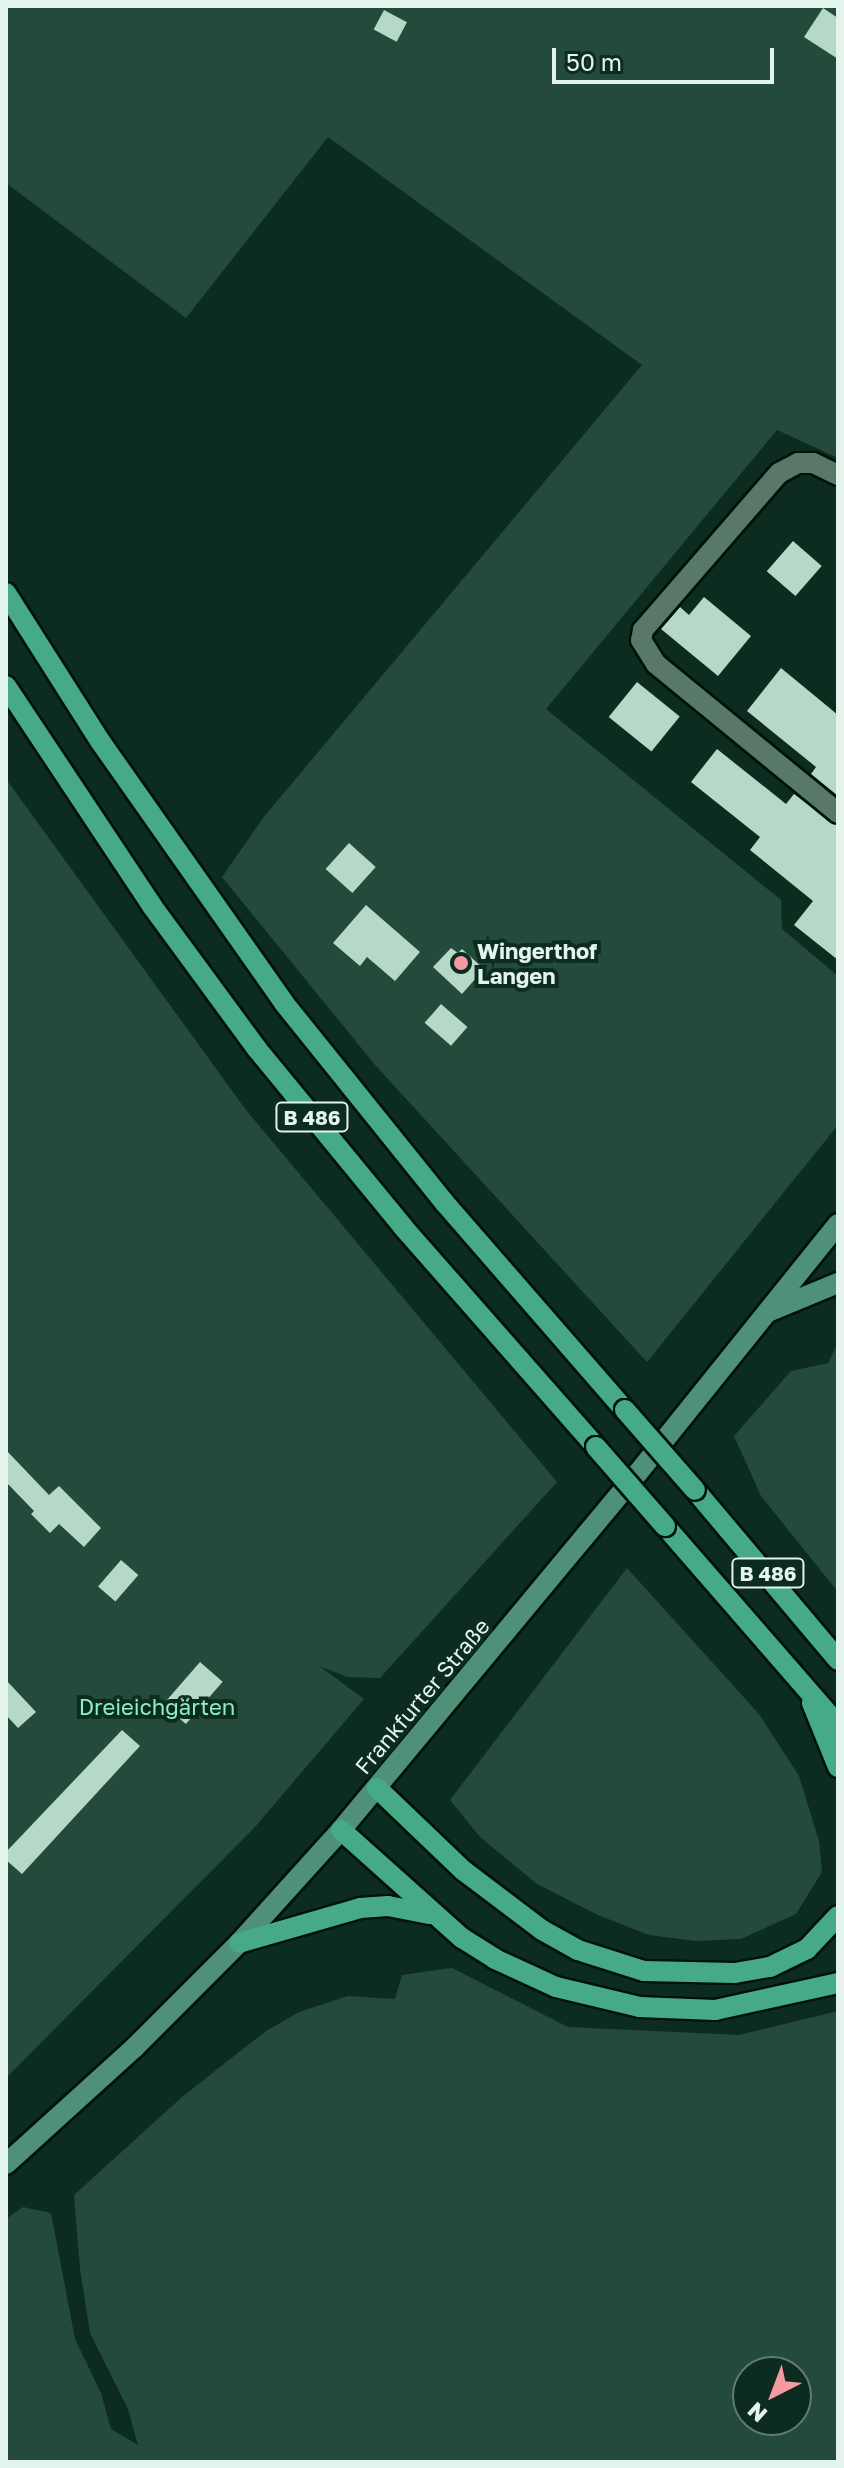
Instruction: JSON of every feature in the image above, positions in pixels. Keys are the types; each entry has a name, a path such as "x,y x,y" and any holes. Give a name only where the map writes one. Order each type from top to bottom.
{"main road":[{"name":"B 486","path":"6,593 108,754 284,1003 444,1202 695,1490 838,1660"},
{"name":"B 486","path":"6,686 152,906 257,1049 403,1227 838,1725"},
{"name":"Frankfurter Straße","path":"6,2164 134,2048 239,1943 341,1830 838,1224"},
{"path":"765,1314 838,1283"},
{"path":"804,1684 838,1767"},
{"path":"377,1788 464,1871 542,1930 578,1950 644,1971 735,1973 770,1967 807,1949 838,1916"},
{"path":"341,1830 431,1914 462,1938 523,1973 598,2000 639,2007 715,2010 838,1983"},
{"path":"239,1943 360,1908 388,1906 431,1914"}],"street":[{"path":"838,475 813,463 798,463 779,473 643,630 641,640 656,664 838,813"}],"green space":[{"path":"6,6 838,6 838,458 777,430 546,709 781,900 782,929 838,976 838,1125 647,1362 376,1066 222,877 263,818 642,365 328,137 186,318 6,183"},
{"name":"Dreieichgärten","path":"6,779 246,1110 557,1482 380,1678 348,1677 319,1666 364,1699 255,1827 6,2078"},
{"path":"838,1343 838,1592 761,1496 734,1436 791,1371 828,1363"},
{"path":"627,1568 759,1714 799,1776 819,1841 822,1872 796,1914 741,1939 696,1941 649,1935 598,1915 537,1884 480,1837 450,1800"},
{"path":"452,1968 568,2027 739,2035 838,2011 838,2462 6,2462 6,2219 23,2207 51,2213 75,2339 101,2393 111,2429 138,2445 128,2409 90,2333 80,2269 74,2195 182,2097 266,2031 299,2012 348,1996 395,1999 402,1975"}],"building":[{"path":"823,8 838,18 838,59 804,37"},
{"path":"384,10 407,22 397,42 374,29"},
{"path":"793,541 822,566 795,596 767,571"},
{"path":"704,597 751,636 718,676 661,629 680,607 689,615"},
{"path":"781,668 838,715 838,796 811,774 816,767 747,711"},
{"path":"637,682 680,717 651,752 609,717"},
{"path":"717,749 786,804 794,794 838,826 838,960 794,925 813,901 750,850 760,837 691,782"},
{"path":"349,843 376,867 352,893 326,869"},
{"path":"366,905 420,952 395,981 367,957 360,966 333,943"},
{"path":"451,948 458,953 462,949 484,969 462,994 433,967"},
{"path":"441,1004 467,1027 451,1046 425,1023"},
{"path":"6,1450 49,1495 59,1486 101,1528 84,1547 59,1524 50,1533 31,1514 34,1511 6,1482"},
{"path":"121,1560 138,1575 115,1602 98,1586"},
{"path":"200,1662 223,1682 186,1724 163,1704"},
{"path":"6,1680 36,1712 18,1728 6,1715"},
{"path":"122,1730 140,1746 22,1874 6,1860 6,1852"}],"place":[{"name":"Wingerthof Langen","path":"461,963"}]}
